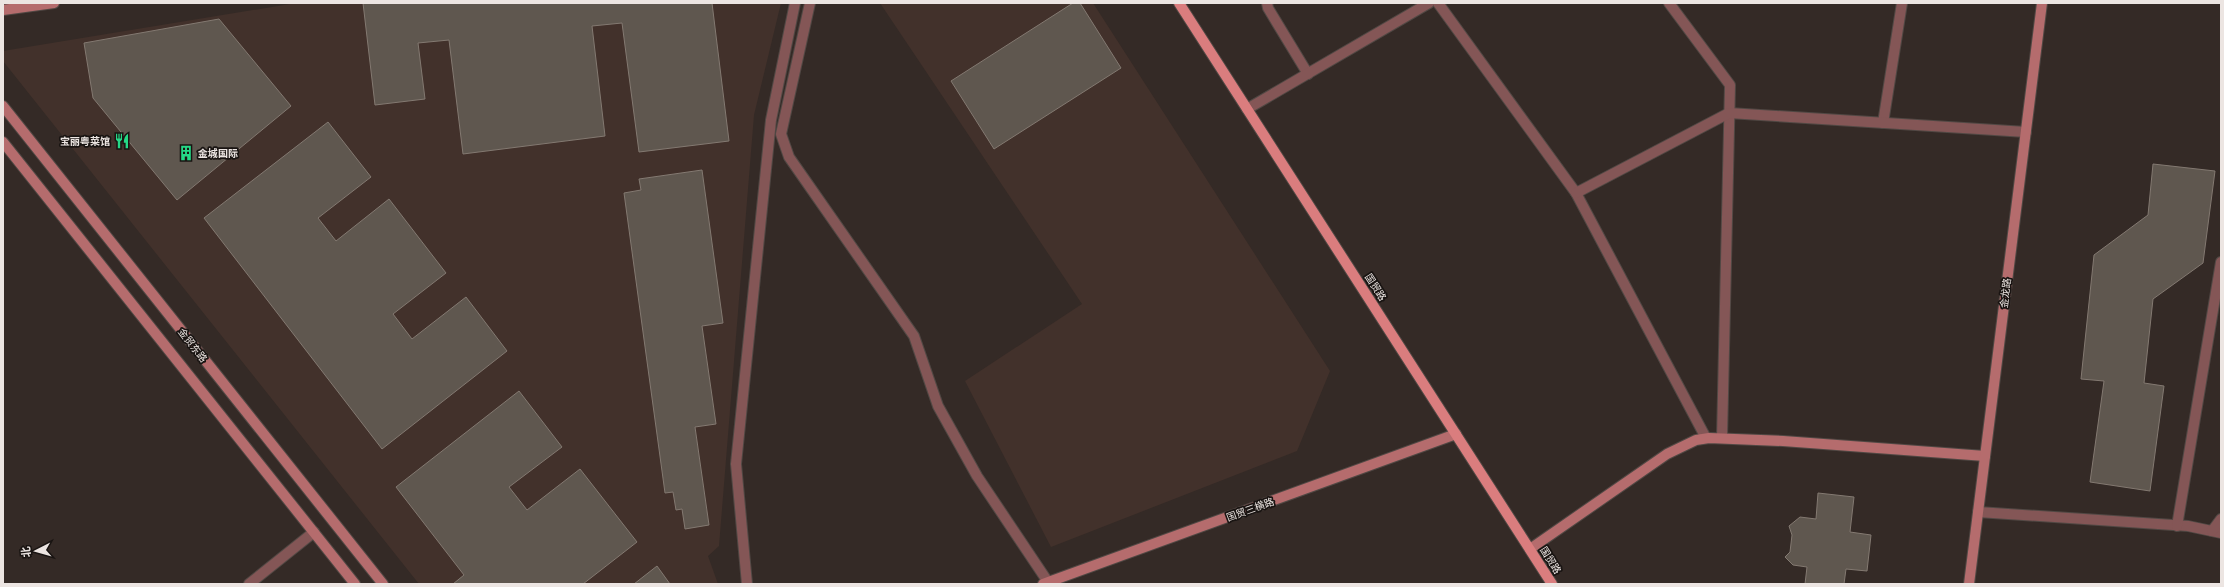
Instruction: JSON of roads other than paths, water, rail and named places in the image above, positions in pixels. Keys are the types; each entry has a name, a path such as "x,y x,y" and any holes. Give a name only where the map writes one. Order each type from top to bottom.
{"main road":[{"path":"3,10 54,3"},
{"name":"国贸路","path":"1179,3 1552,584"},
{"name":"金龙路","path":"1969,584 2042,3"},
{"name":"金贸东路","path":"3,106 383,584"},
{"path":"3,142 355,584"},
{"name":"国贸三横路","path":"1047,583 1456,434"},
{"path":"1530,549 1667,454 1696,440 1706,438 1722,438 1985,456"}],"street":[{"path":"747,584 736,464 771,120 795,3"},
{"path":"810,3 781,134 788,157 914,336 938,406 977,476 1047,583"},
{"path":"1267,3 1268,8 1308,74"},
{"path":"1248,109 1429,3"},
{"path":"1438,3 1576,193 1706,438"},
{"path":"1669,3 1730,85 1722,438"},
{"path":"1883,123 1902,3"},
{"path":"1576,193 1729,113 2026,132"},
{"path":"2177,526 2221,262"},
{"path":"1978,512 2177,526 2217,532 2221,519"},
{"path":"249,584 314,532"}],"place":[{"name":"宝丽粤菜馆","path":"122,141"},
{"name":"金城国际","path":"186,153"}]}
